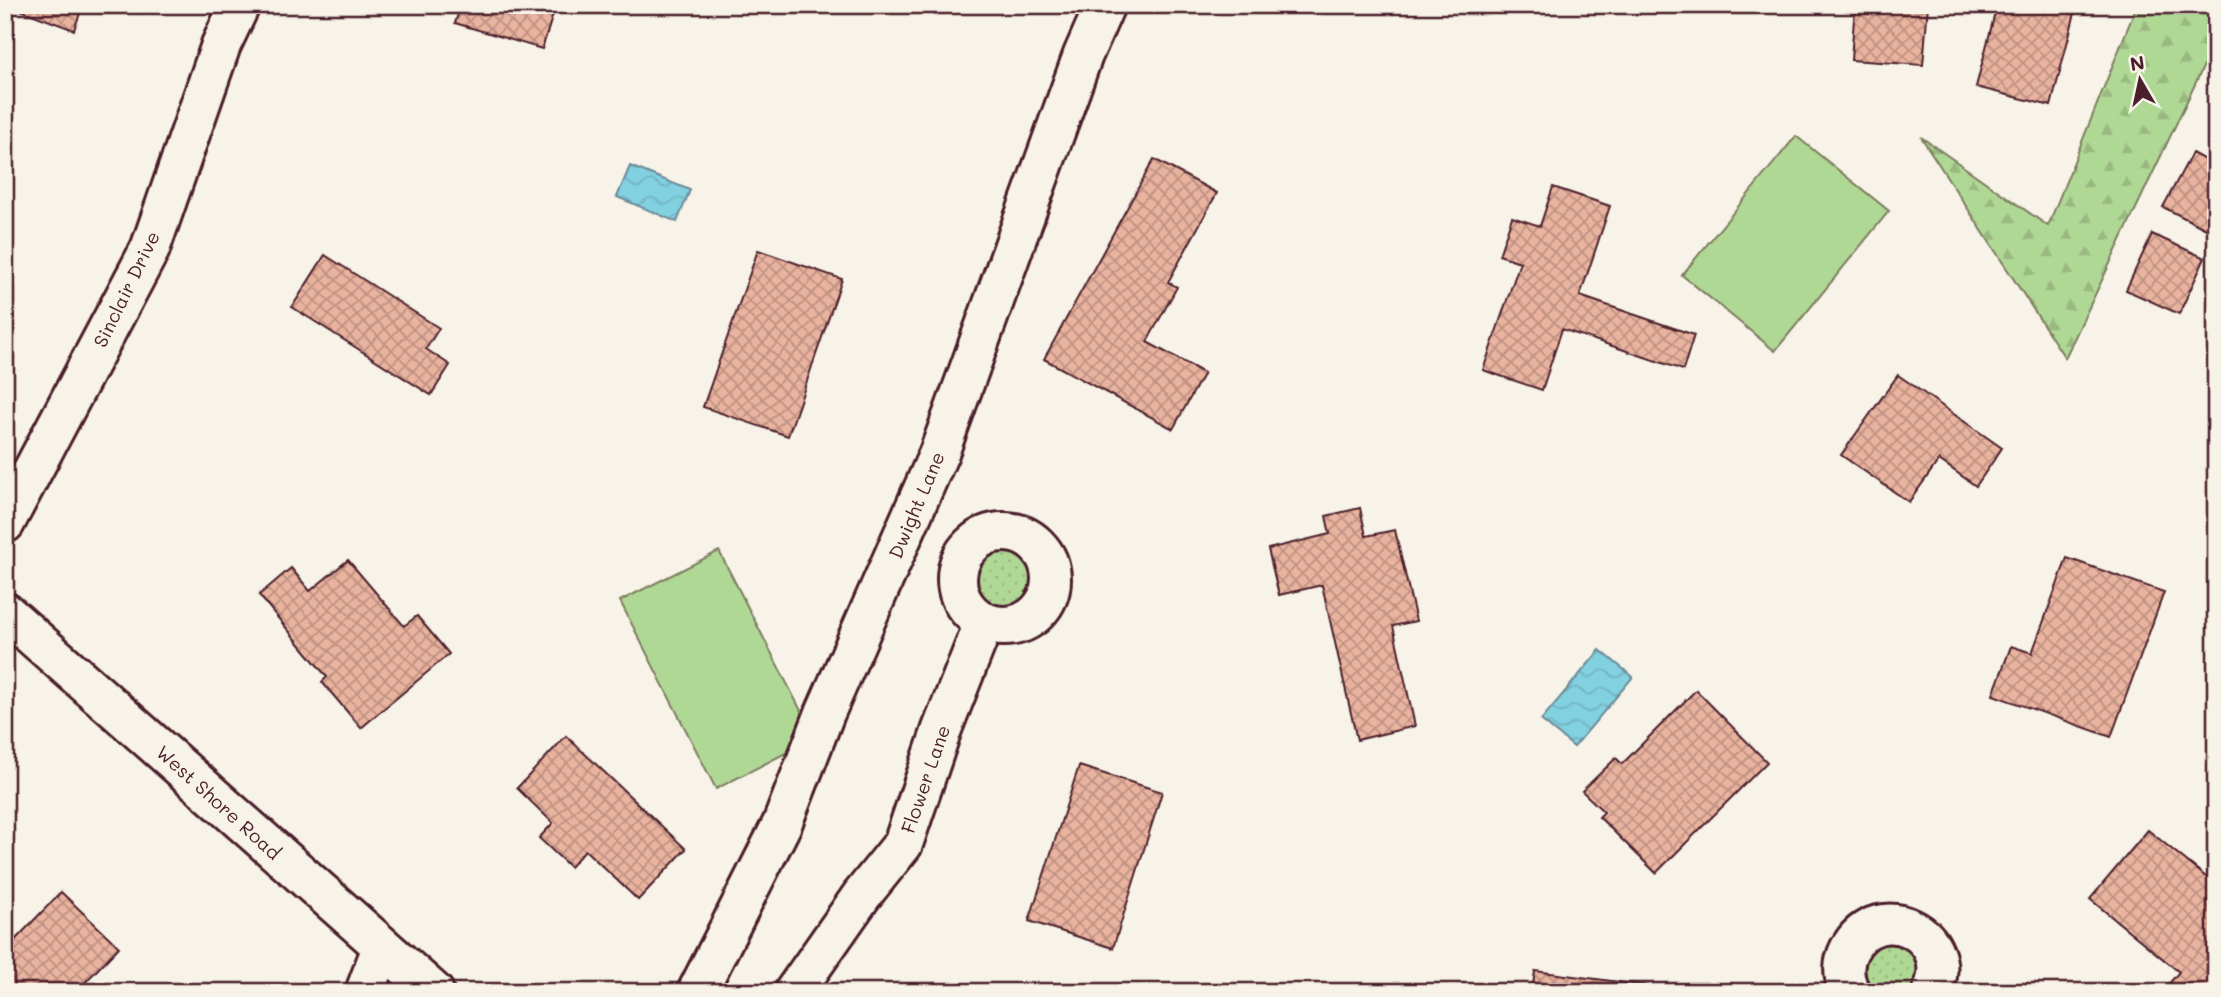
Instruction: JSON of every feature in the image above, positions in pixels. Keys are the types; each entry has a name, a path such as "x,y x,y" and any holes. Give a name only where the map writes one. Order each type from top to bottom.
{"street":[{"name":"Sinclair Drive","path":"5,523 149,249 220,45 240,5"},
{"name":"Dwight Lane","path":"697,992 782,824 825,713 939,453 1083,55 1105,5"},
{"name":"West Shore Road","path":"5,612 434,992"},
{"name":"Flower Lane","path":"794,992 862,895 903,844 942,729 984,623"},
{"path":"1850,992 1844,971 1846,956 1864,931 1878,925 1894,923 1919,933 1935,954 1945,984"},
{"path":"365,992 382,947"}],"green space":[{"path":"2137,5 2216,5 2216,40 2065,358 1921,137 2048,226"},
{"path":"1796,136 1889,211 1775,351 1682,275"},
{"path":"1010,545 1023,551 1032,560 1036,566 1036,594 1028,605 1017,613 996,615 978,605 970,594 968,573 978,555 989,547"},
{"path":"719,551 815,738 716,789 620,601"},
{"path":"1878,938 1920,948 1920,992 1864,992 1860,954"}],"water":[{"path":"630,166 690,190 677,222 617,197"},
{"path":"1600,650 1633,677 1574,747 1541,720"}],"building":[{"path":"5,5 83,5 74,30 10,6 5,18"},
{"path":"461,5 556,5 542,49 455,23"},
{"path":"1855,5 1928,5 1923,65 1851,60"},
{"path":"1997,5 2077,5 2051,106 1976,87"},
{"path":"2192,153 2216,166 2216,234 2163,207"},
{"path":"1154,159 1217,193 1168,282 1177,287 1147,342 1204,373 1173,429 1044,359"},
{"path":"1553,187 1610,206 1580,296 1694,335 1683,370 1562,329 1542,390 1483,370 1520,262 1499,255 1512,217 1540,226"},
{"path":"2152,234 2205,258 2179,314 2126,290"},
{"path":"758,250 842,279 788,436 703,407"},
{"path":"325,255 439,328 426,349 450,365 431,395 292,307"},
{"path":"1898,375 2002,448 1976,486 1939,460 1909,502 1841,455"},
{"path":"1360,508 1366,536 1395,530 1416,621 1393,626 1415,726 1357,740 1322,585 1279,595 1268,549 1330,534 1326,516"},
{"path":"2067,558 2164,592 2111,737 1993,695 2011,646 2032,653"},
{"path":"348,560 404,626 417,616 449,654 361,728 322,682 327,677 259,595 291,568 310,591"},
{"path":"1696,690 1767,762 1656,873 1599,817 1604,812 1582,791 1616,758 1622,764"},
{"path":"566,736 686,849 638,900 585,850 570,867 539,838 553,823 517,788"},
{"path":"1079,766 1162,792 1113,948 1029,921"},
{"path":"2148,830 2216,885 2216,982 2208,992 2174,992 2167,986 2179,972 2090,899"},
{"path":"61,892 119,947 76,992 17,992 5,980 5,929 16,939"},
{"path":"1535,971 1696,992 1532,992"}]}
